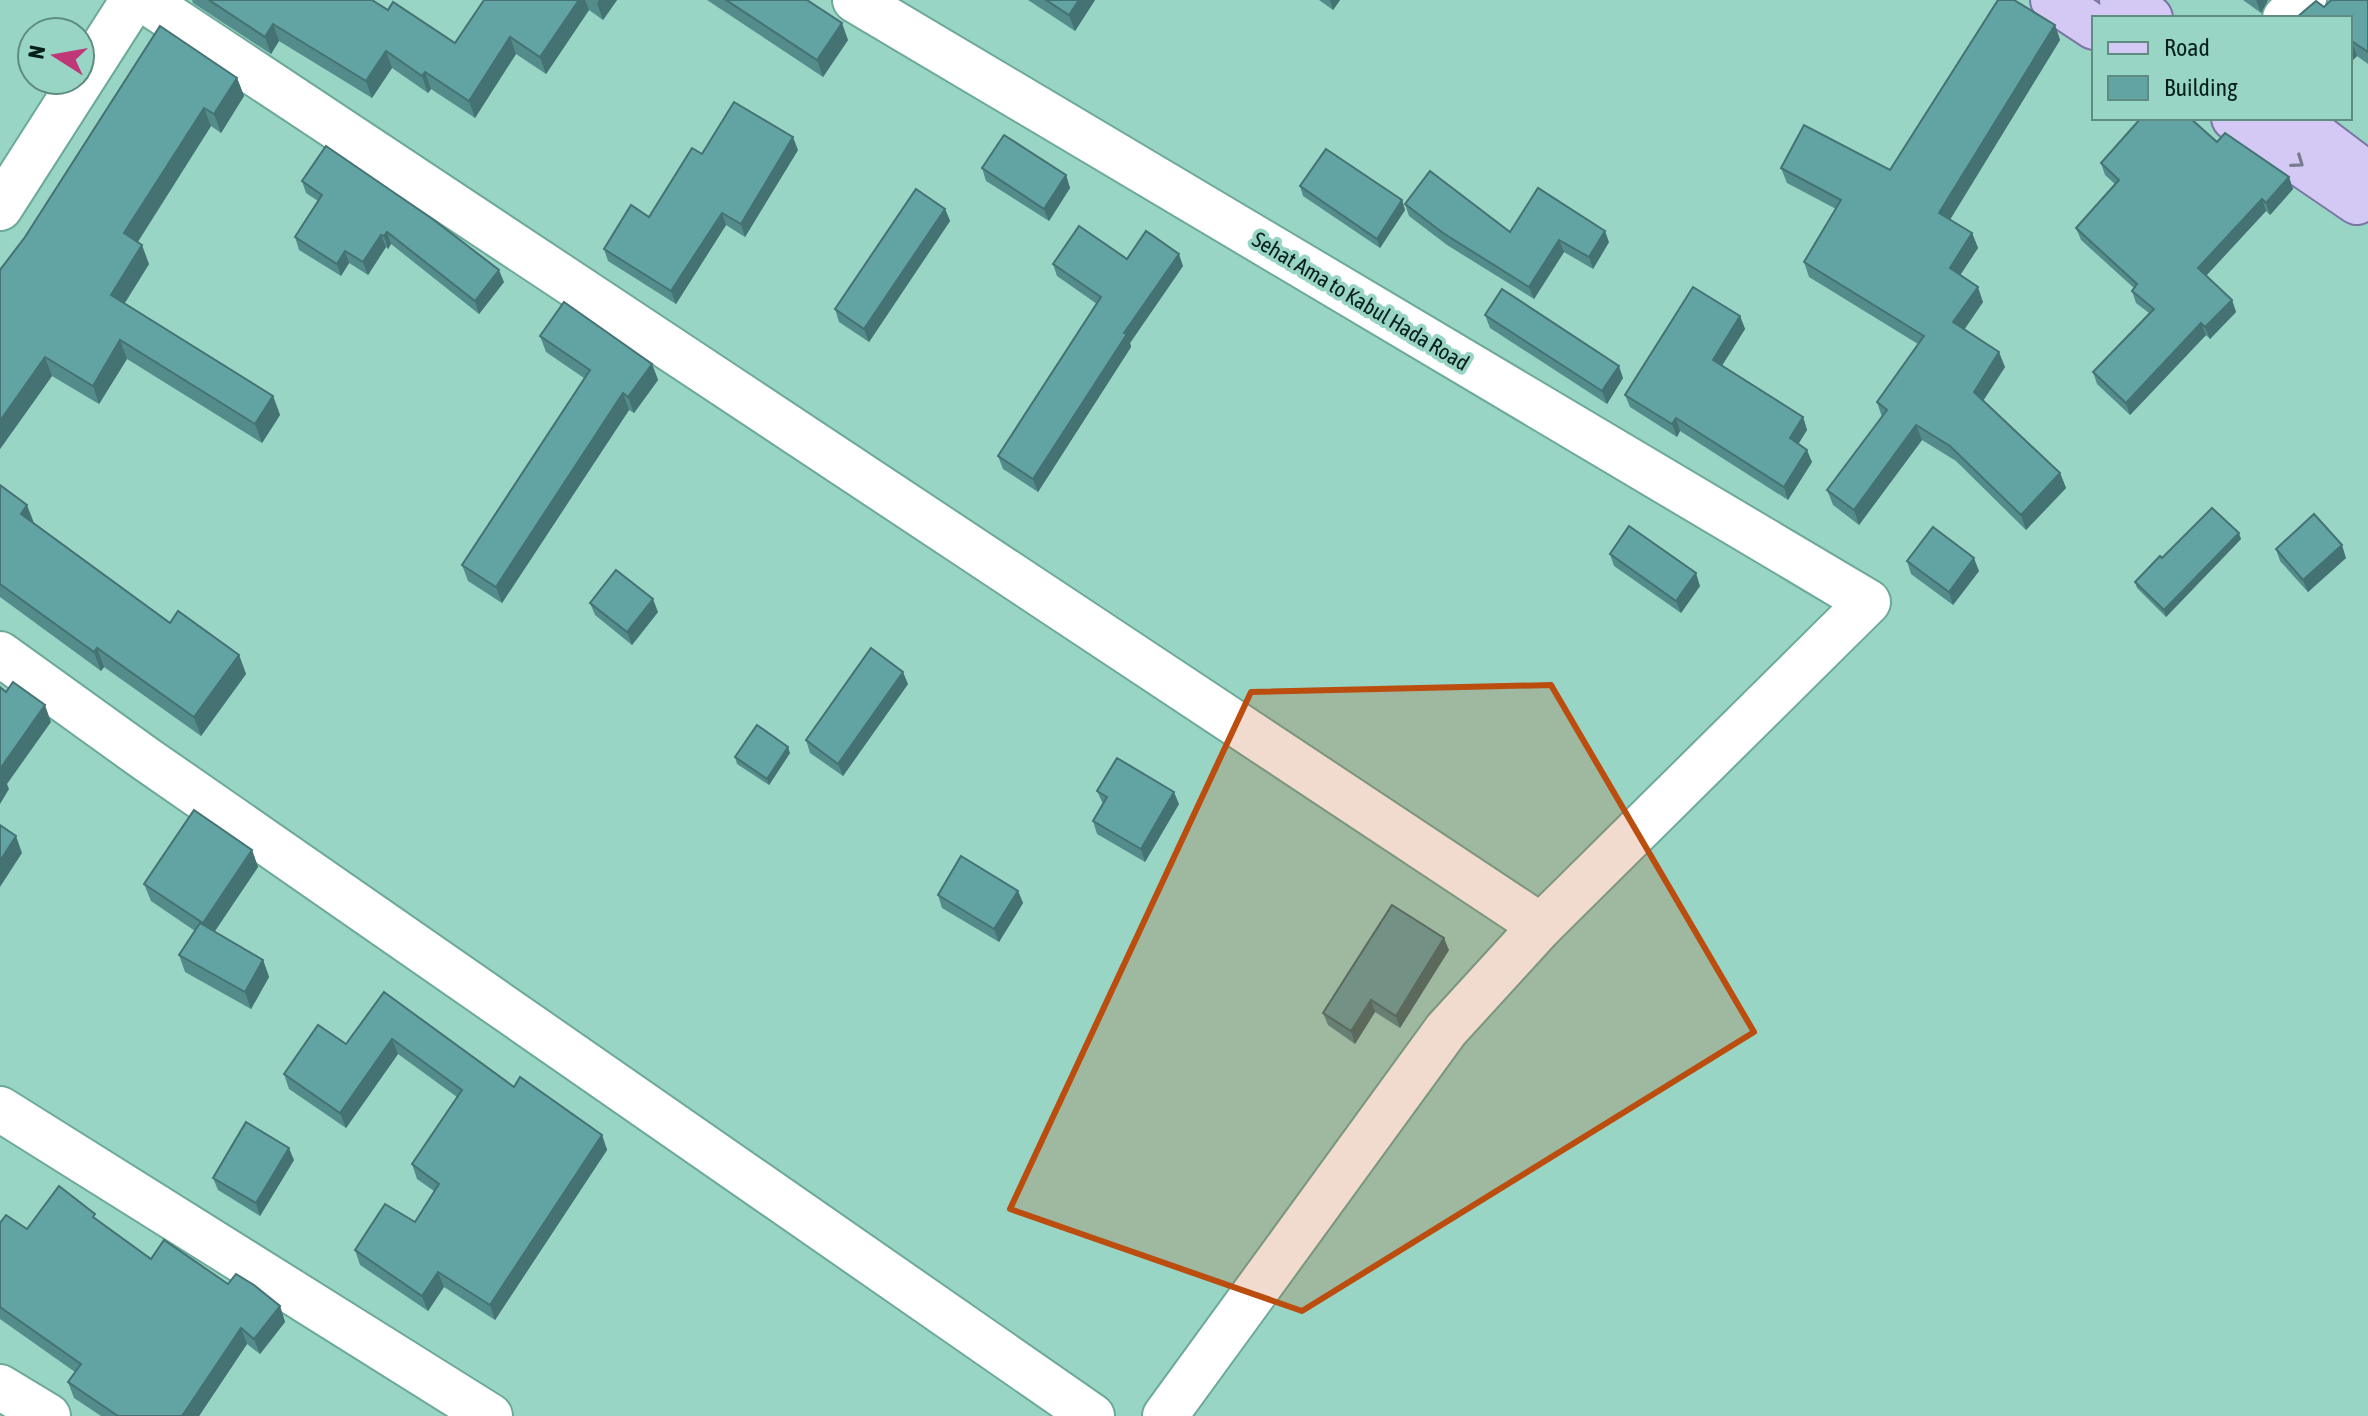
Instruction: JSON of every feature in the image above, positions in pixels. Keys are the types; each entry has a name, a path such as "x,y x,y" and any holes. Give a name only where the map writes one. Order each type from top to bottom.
{"main road":[{"path":"2053,0 2092,26"},
{"path":"2122,0 2147,16"},
{"path":"2237,120 2365,193"},
{"path":"2295,120 2365,193"}],"street":[{"path":"0,208 133,0"},
{"path":"144,0 1541,926 1446,1030 1165,1416"},
{"path":"2287,16 2304,0"},
{"name":"Sehat Ama to Kabul Hada Road","path":"862,2 1868,602 1541,926"},
{"path":"0,654 146,759 1092,1416"},
{"path":"0,1109 490,1416"},
{"path":"0,1387 48,1416"}],"highlighted area":[{"path":"1551,685 1754,1032 1302,1311 1010,1209 1251,692"}],"building":[{"path":"209,0 372,0 388,10 393,2 455,43 484,0 579,0 540,57 510,37 469,101 425,72 422,76 386,51 366,81 273,24 265,37"},
{"path":"726,0 807,0 842,23 817,60"},
{"path":"1046,0 1079,0 1069,15"},
{"path":"1998,0 2014,0 2055,25 1939,213 1972,233 1950,268 1978,287 1953,322 1999,352 1974,392 2060,473 2021,515 1950,446 1916,425 1854,510 1827,490 1887,410 1877,402 1924,336 1804,262 1841,200 1781,168 1804,125 1890,170"},
{"path":"2331,0 2368,0 2368,52 2352,41 2352,16 2298,16 2316,1 2324,7"},
{"path":"160,26 237,78 214,114 204,108 124,233 142,245 111,295 273,396 255,424 120,340 93,386 45,357 0,421 0,270 25,237"},
{"path":"734,102 793,137 741,224 722,213 671,291 604,249 631,205 649,217 692,148 702,154"},
{"path":"2139,120 2192,120 2217,142 2225,133 2289,177 2266,203 2262,199 2198,268 2232,300 2205,327 2201,323 2126,403 2093,372 2154,309 2132,291 2137,284 2076,228 2119,180 2101,163"},
{"path":"1004,135 1066,175 1044,209 982,168"},
{"path":"326,146 434,220 499,270 475,301 387,232 381,235 363,262 345,251 337,264 295,237 322,195 302,181"},
{"path":"1326,149 1402,200 1377,239 1300,186"},
{"path":"1430,171 1510,232 1538,188 1605,231 1589,257 1559,240 1529,287 1443,233 1405,204"},
{"path":"916,189 945,209 864,329 835,309"},
{"path":"1079,226 1127,259 1146,231 1179,254 1124,333 1127,334 1033,479 998,456 1101,297 1053,264"},
{"path":"1693,287 1740,316 1713,360 1803,417 1790,438 1807,450 1784,487 1676,418 1672,424 1625,395"},
{"path":"1502,289 1619,366 1602,391 1485,315"},
{"path":"564,302 652,364 628,397 623,393 496,587 462,565 590,370 540,336"},
{"path":"0,485 27,505 21,514 170,623 178,611 239,655 194,717 97,648 94,652 0,584"},
{"path":"2212,508 2239,533 2164,610 2135,582"},
{"path":"2314,514 2342,545 2303,580 2276,549"},
{"path":"1629,526 1696,573 1676,601 1610,554"},
{"path":"1933,527 1974,558 1949,592 1907,561"},
{"path":"616,570 653,599 627,632 590,603"},
{"path":"871,648 903,672 838,764 806,740"},
{"path":"13,682 45,705 0,769 0,687 6,692"},
{"path":"757,725 788,747 767,779 735,757"},
{"path":"1117,758 1174,792 1141,849 1093,821 1107,797 1097,791"},
{"path":"194,810 252,850 203,923 144,884"},
{"path":"0,825 16,836 0,861"},
{"path":"961,856 1018,891 994,929 938,895"},
{"path":"1392,905 1444,938 1396,1016 1371,1000 1351,1031 1323,1013"},
{"path":"200,923 263,960 245,992 179,955"},
{"path":"384,992 514,1087 520,1077 602,1135 490,1305 438,1272 422,1296 355,1250 385,1204 415,1222 439,1184 412,1164 462,1090 392,1039 340,1113 284,1074 318,1025 346,1044"},
{"path":"246,1122 289,1148 256,1203 213,1178"},
{"path":"59,1186 95,1214 93,1217 151,1259 164,1240 228,1284 236,1274 280,1306 254,1339 241,1328 182,1416 118,1416 68,1382 81,1364 0,1307 0,1223 6,1215 27,1229"}]}
